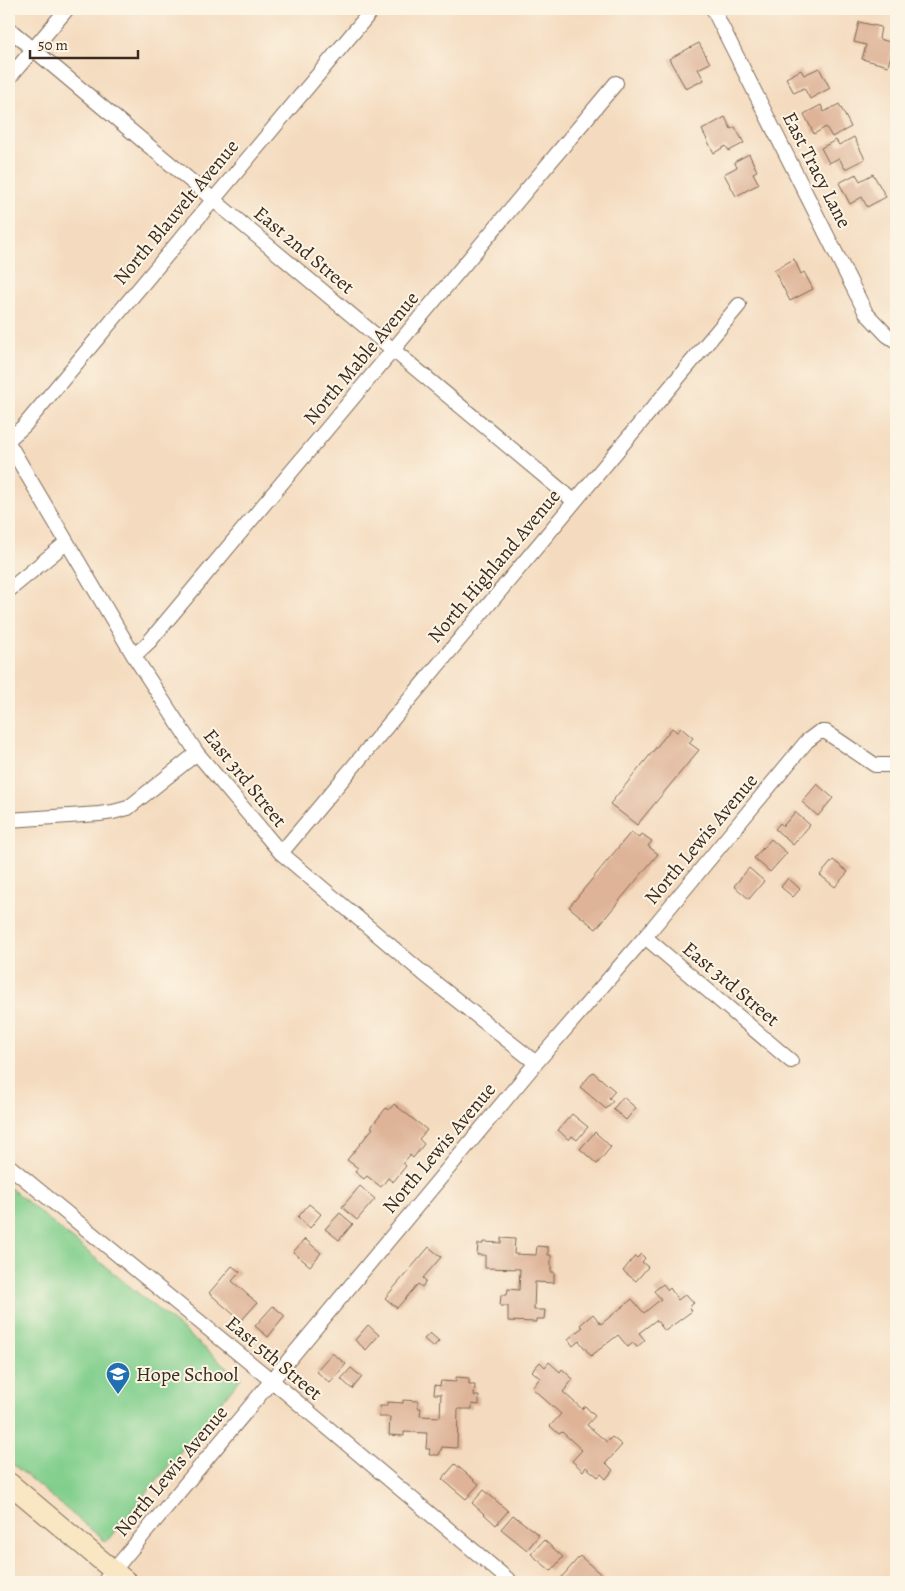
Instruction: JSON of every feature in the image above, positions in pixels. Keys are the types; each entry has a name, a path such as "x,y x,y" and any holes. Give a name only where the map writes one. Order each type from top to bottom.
{"main road":[{"path":"9,1483 115,1578"}],"street":[{"path":"9,78 67,9"},
{"name":"East Tracy Lane","path":"714,9 866,313 887,335 896,341"},
{"name":"North Blauvelt Avenue","path":"9,439 24,426 214,199 368,10"},
{"name":"East 2nd Street","path":"9,29 574,501"},
{"name":"North Mable Avenue","path":"134,656 149,642 394,351 616,83"},
{"name":"North Highland Avenue","path":"281,853 739,305"},
{"name":"East 3rd Street","path":"9,444 134,656 197,753 281,853 424,974 536,1063"},
{"path":"9,590 66,543"},
{"name":"North Lewis Avenue","path":"115,1578 271,1380 536,1063 645,937 807,741 819,732 826,732 875,765 896,765"},
{"path":"9,820 99,814 128,808 197,753"},
{"name":"East 3rd Street","path":"645,937 792,1061"},
{"name":"East 5th Street","path":"9,1166 271,1380 511,1582"}],"green space":[{"path":"9,1187 241,1378 106,1542 9,1461"}],"building":[{"path":"859,22 881,27 879,39 894,43 888,66 862,59 866,45 854,42"},
{"path":"699,43 710,63 698,69 704,80 686,89 669,59"},
{"path":"819,68 830,88 810,99 804,88 794,93 786,78 801,70 804,75"},
{"path":"839,104 851,127 832,137 826,127 814,134 804,114 821,105 824,112"},
{"path":"725,117 731,129 735,127 744,143 729,151 726,146 714,153 702,130"},
{"path":"854,137 865,159 845,169 839,158 829,163 821,148 836,140 839,145"},
{"path":"749,154 757,171 753,173 759,184 736,196 724,174 737,167 734,162"},
{"path":"856,174 860,181 873,174 886,197 867,207 862,197 850,204 839,183"},
{"path":"794,259 801,274 804,272 813,289 790,301 774,270"},
{"path":"672,728 677,732 681,728 693,738 689,743 699,750 637,825 610,804"},
{"path":"817,784 833,798 818,816 802,802"},
{"path":"795,812 810,825 793,845 775,829 780,823 783,826"},
{"path":"631,832 639,838 642,834 652,841 648,846 658,854 596,929 569,907"},
{"path":"771,839 787,853 770,872 754,858"},
{"path":"833,860 848,872 835,887 820,875"},
{"path":"749,868 764,881 749,899 734,886"},
{"path":"788,878 800,889 793,897 781,887"},
{"path":"593,1072 615,1091 609,1098 613,1101 606,1109 580,1087"},
{"path":"623,1097 636,1108 626,1120 613,1109"},
{"path":"394,1104 427,1130 419,1139 424,1144 413,1158 410,1155 403,1163 406,1166 393,1182 388,1178 381,1187 367,1176 364,1179 355,1172 358,1168 347,1160 373,1128 371,1127 386,1108 389,1110"},
{"path":"572,1114 588,1127 577,1140 572,1136 569,1140 558,1130"},
{"path":"595,1132 611,1147 597,1164 580,1149"},
{"path":"360,1186 375,1199 357,1220 342,1207"},
{"path":"309,1204 321,1214 310,1228 298,1217"},
{"path":"340,1213 353,1224 339,1240 325,1229"},
{"path":"501,1238 515,1239 514,1254 536,1255 537,1246 548,1247 548,1255 551,1255 551,1272 554,1272 554,1283 535,1282 534,1310 545,1310 544,1319 536,1319 536,1322 508,1321 508,1306 500,1306 501,1295 507,1295 508,1289 519,1290 520,1269 485,1268 485,1255 477,1255 478,1244 483,1244 483,1242 501,1243"},
{"path":"305,1239 321,1253 310,1266 293,1252"},
{"path":"429,1247 441,1257 423,1278 426,1281 422,1287 418,1284 397,1308 385,1298"},
{"path":"641,1254 645,1258 642,1262 648,1267 636,1281 623,1271 635,1256 637,1258"},
{"path":"232,1266 240,1272 232,1281 257,1303 241,1321 209,1293"},
{"path":"663,1284 668,1290 670,1288 678,1300 686,1294 694,1303 689,1307 692,1311 665,1331 656,1320 639,1333 645,1340 637,1347 633,1343 628,1347 618,1335 591,1356 579,1341 573,1346 568,1339 583,1327 580,1325 593,1314 601,1324 632,1299 644,1313 661,1299 654,1291"},
{"path":"273,1306 285,1316 268,1337 255,1326"},
{"path":"368,1325 379,1335 366,1350 355,1340"},
{"path":"430,1333 439,1341 433,1347 424,1339"},
{"path":"332,1353 346,1364 330,1383 316,1371"},
{"path":"540,1362 545,1367 549,1362 560,1372 562,1369 573,1379 563,1392 582,1409 585,1406 595,1416 587,1425 607,1442 612,1437 622,1445 606,1463 613,1470 606,1479 601,1474 598,1477 586,1467 583,1471 572,1461 582,1450 562,1432 559,1434 550,1426 561,1414 532,1388 540,1378 532,1371"},
{"path":"351,1368 362,1377 352,1389 341,1379"},
{"path":"456,1377 469,1378 469,1385 475,1385 474,1396 479,1396 479,1405 472,1404 472,1409 458,1409 457,1448 442,1447 439,1455 429,1455 430,1449 426,1449 427,1433 404,1432 404,1436 389,1435 390,1417 379,1417 380,1406 387,1406 387,1402 403,1403 403,1400 418,1401 418,1408 421,1408 420,1416 440,1417 441,1394 434,1394 435,1385 440,1386 441,1381 456,1382"},
{"path":"455,1464 479,1484 466,1499 442,1479"},
{"path":"484,1490 508,1511 496,1525 472,1503"},
{"path":"513,1515 539,1535 527,1550 501,1529"},
{"path":"544,1540 563,1557 551,1571 531,1554"},
{"path":"580,1556 605,1578 601,1582 564,1582 560,1579"}],"place":[{"name":"Hope School","path":"118,1395"}]}
